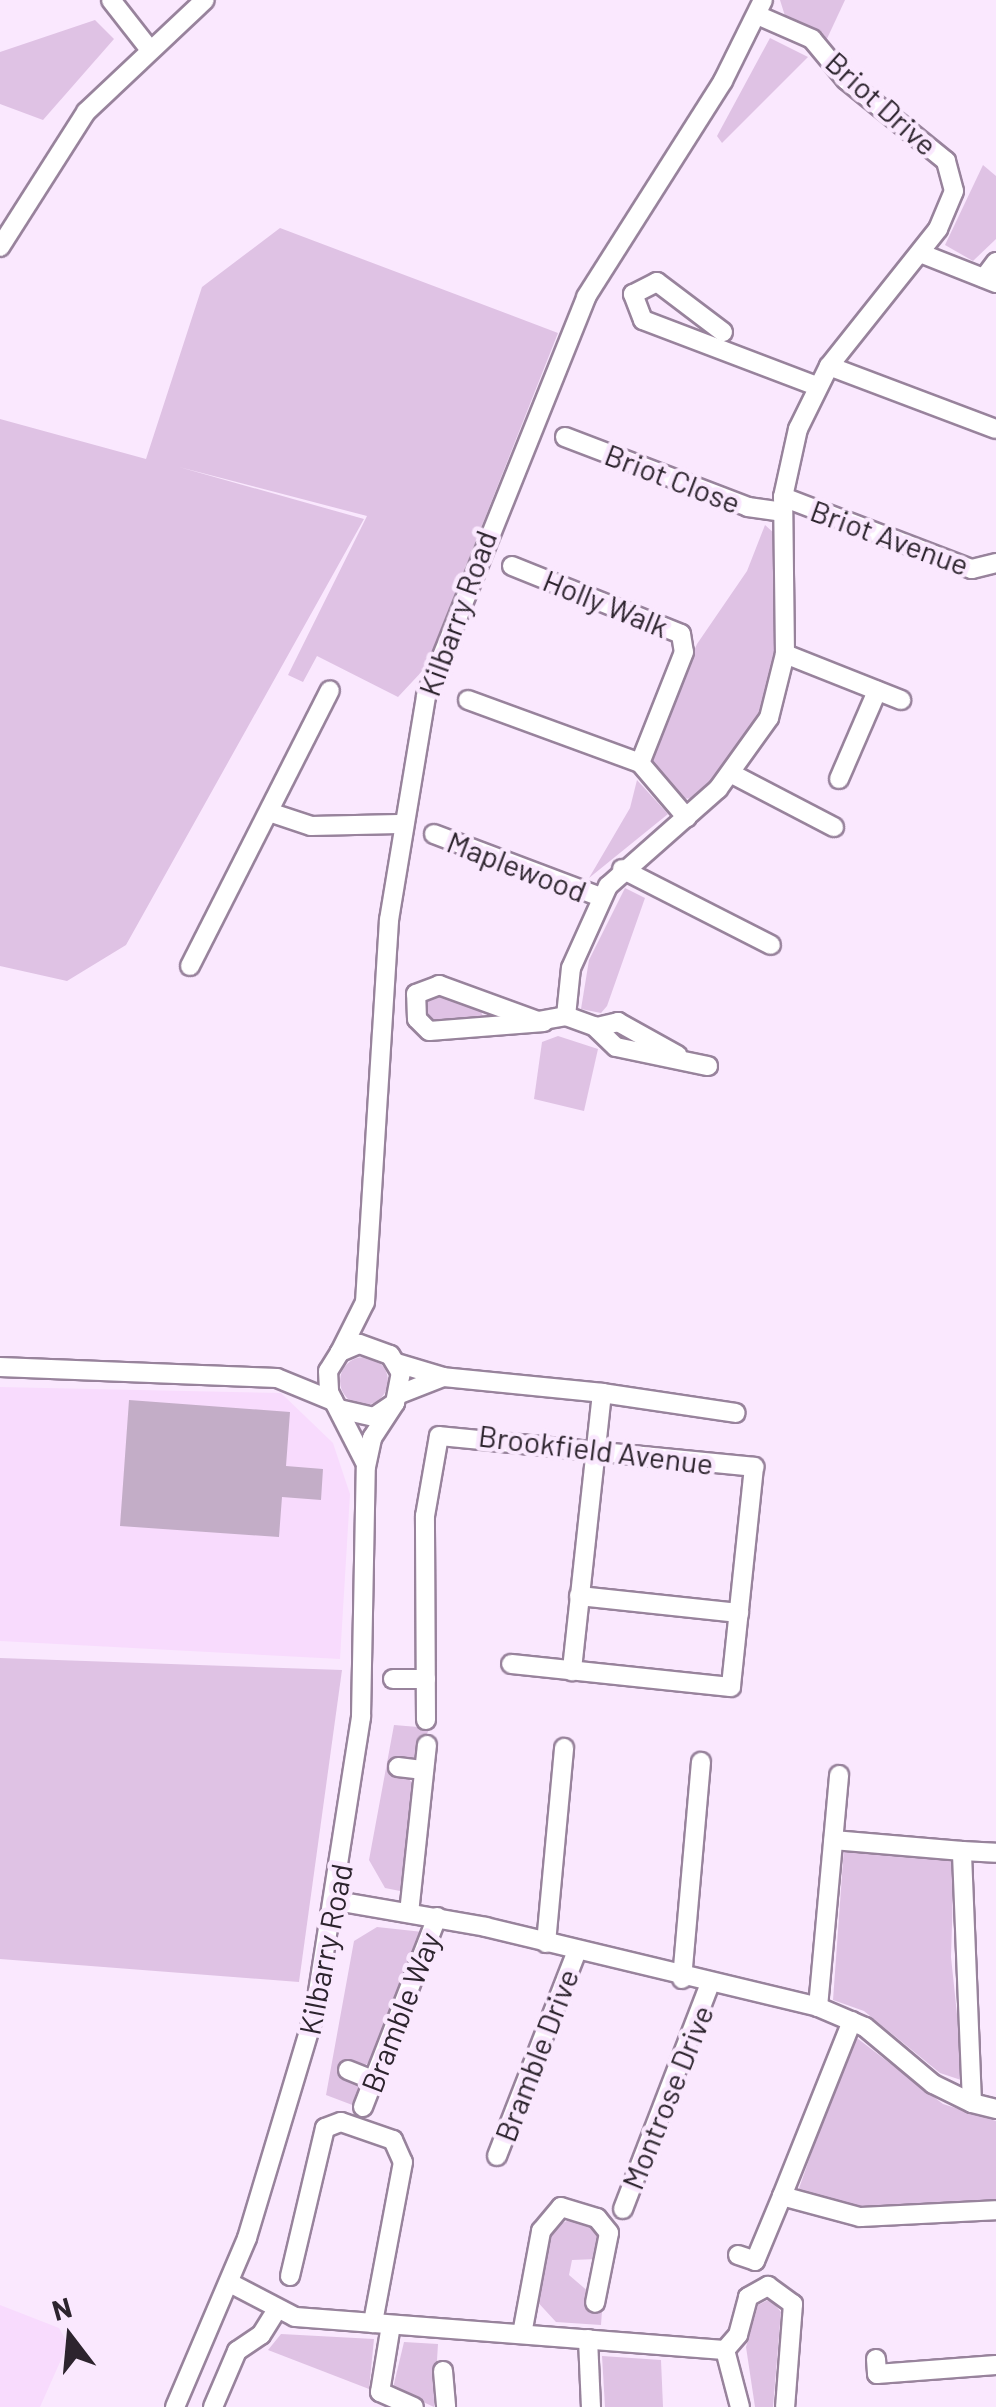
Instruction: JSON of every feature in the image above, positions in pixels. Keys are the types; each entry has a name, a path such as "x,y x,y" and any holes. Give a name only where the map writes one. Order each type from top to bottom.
{"street":[{"path":"111,0 148,46"},
{"path":"0,247 6,218 70,133 148,46 206,0"},
{"name":"Briot Drive","path":"566,1016 571,968 601,897 622,869 688,818 732,774 769,718 785,654 782,504 817,386 920,253 949,209 950,167 841,75 812,38 760,8"},
{"name":"Kilbarry Road","path":"336,1357 366,1291 399,824 440,651 564,344 760,8"},
{"path":"920,253 990,281 996,262"},
{"path":"722,332 657,282 633,294 643,320 817,386"},
{"path":"829,366 996,430"},
{"name":"Briot Close","path":"564,437 748,507 782,504"},
{"name":"Briot Avenue","path":"782,504 972,569 996,564"},
{"name":"Holly Walk","path":"512,566 681,634 684,652 640,764"},
{"path":"785,654 901,700"},
{"path":"190,966 330,690"},
{"path":"839,779 877,691"},
{"path":"468,700 640,764 688,818"},
{"path":"732,774 834,827"},
{"path":"269,812 312,826 399,824"},
{"name":"Maplewood","path":"434,834 601,897"},
{"path":"622,869 771,944"},
{"path":"544,1022 439,985 416,994 417,1019 429,1030 544,1022 566,1016 594,1026 622,1023 678,1055 708,1066"},
{"name":"Kilbarry Road","path":"366,1291 394,1359"},
{"path":"0,1367 278,1378 371,1344 394,1359 442,1377 736,1413"},
{"path":"336,1357 336,1405"},
{"path":"394,1359 397,1398"},
{"path":"278,1378 336,1405 374,1417 397,1398 442,1377"},
{"path":"572,1670 602,1394"},
{"name":"Kilbarry Road","path":"175,2407 230,2283 295,2091 336,1901 362,1705 366,1468 372,1438 397,1398"},
{"name":"Kilbarry Road","path":"336,1405 366,1468"},
{"name":"Brookfield Avenue","path":"426,1679 425,1516 439,1436 594,1447 754,1468 739,1613"},
{"path":"510,1664 731,1688 739,1613 579,1596"},
{"path":"394,1679 426,1679 426,1720"},
{"path":"409,1913 427,1744"},
{"path":"546,1943 564,1748"},
{"path":"682,1979 701,1762"},
{"path":"398,1767 424,1770"},
{"path":"818,2007 839,1774"},
{"path":"833,1840 996,1853"},
{"path":"962,1851 972,2103"},
{"path":"336,1901 437,1918 682,1979 818,2007 852,2020 933,2084 972,2103 996,2109"},
{"name":"Bramble Way","path":"363,2107 437,1918"},
{"name":"Bramble Drive","path":"497,2156 576,1953"},
{"name":"Montrose Drive","path":"622,2209 710,1984"},
{"path":"755,2261 852,2020"},
{"path":"348,2070 373,2080"},
{"path":"290,2276 325,2128 341,2122 393,2140 403,2162 376,2399 414,2407"},
{"path":"782,2196 860,2217 996,2210"},
{"path":"522,2334 541,2231 556,2209 577,2209 607,2228 595,2304"},
{"path":"581,2271 600,2277"},
{"path":"230,2283 277,2308 382,2324 725,2350"},
{"path":"740,2407 725,2350 751,2294 768,2286 786,2293 793,2314 785,2407"},
{"path":"213,2407 237,2351 277,2308"},
{"path":"588,2338 591,2407"},
{"path":"877,2373 996,2365"},
{"path":"443,2372 446,2407"}],"shaded area":[{"path":"780,0 845,0 825,43 785,16"},
{"path":"95,20 114,39 43,120 0,104 0,52"},
{"path":"770,38 808,57 722,143 717,136"},
{"path":"983,165 996,176 996,239 973,261 945,245"},
{"path":"280,228 558,333 426,667 398,697 317,656 303,682 288,675 367,516 179,467 364,519 126,945 67,981 0,966 0,419 146,459 202,287"},
{"path":"765,525 775,534 778,634 765,708 717,778 695,798 682,799 651,765 651,752 697,644 747,571"},
{"path":"637,780 668,814 589,878 630,808"},
{"path":"625,888 645,898 607,1006 601,1013 581,1009 589,960"},
{"path":"433,991 478,1006 483,1016 433,1024 423,1018 422,997"},
{"path":"558,1036 598,1049 584,1111 534,1099 542,1042"},
{"path":"364,1357 381,1364 388,1381 381,1398 364,1405 347,1398 340,1381 347,1364"},
{"path":"0,1387 281,1393 333,1443 350,1494 340,1659 0,1641"},
{"path":"0,1658 342,1670 299,1982 0,1959"},
{"path":"394,1725 430,1728 405,1775 416,1787 405,1892 385,1888 369,1860"},
{"path":"844,1847 954,1859 951,1957 964,2081 940,2073 864,2011 833,2000"},
{"path":"377,1927 423,1932 375,2058 364,2066 347,2061 360,2091 355,2106 326,2095 354,1941"},
{"path":"853,2035 943,2104 996,2121 996,2203 859,2209 797,2194"},
{"path":"576,2216 603,2236 597,2259 572,2260 569,2275 590,2293 588,2308 602,2311 601,2325 556,2322 533,2297 548,2231"},
{"path":"770,2299 781,2312 773,2407 755,2407 746,2347 758,2305"},
{"path":"0,2305 59,2328 68,2344 40,2407 0,2407"},
{"path":"281,2334 374,2339 369,2389 268,2350"},
{"path":"404,2342 438,2344 434,2407 393,2388"},
{"path":"602,2356 661,2360 663,2407 605,2407"}],"building":[{"path":"129,1400 290,1412 286,1466 323,1469 321,1500 282,1497 279,1537 120,1526"}]}
